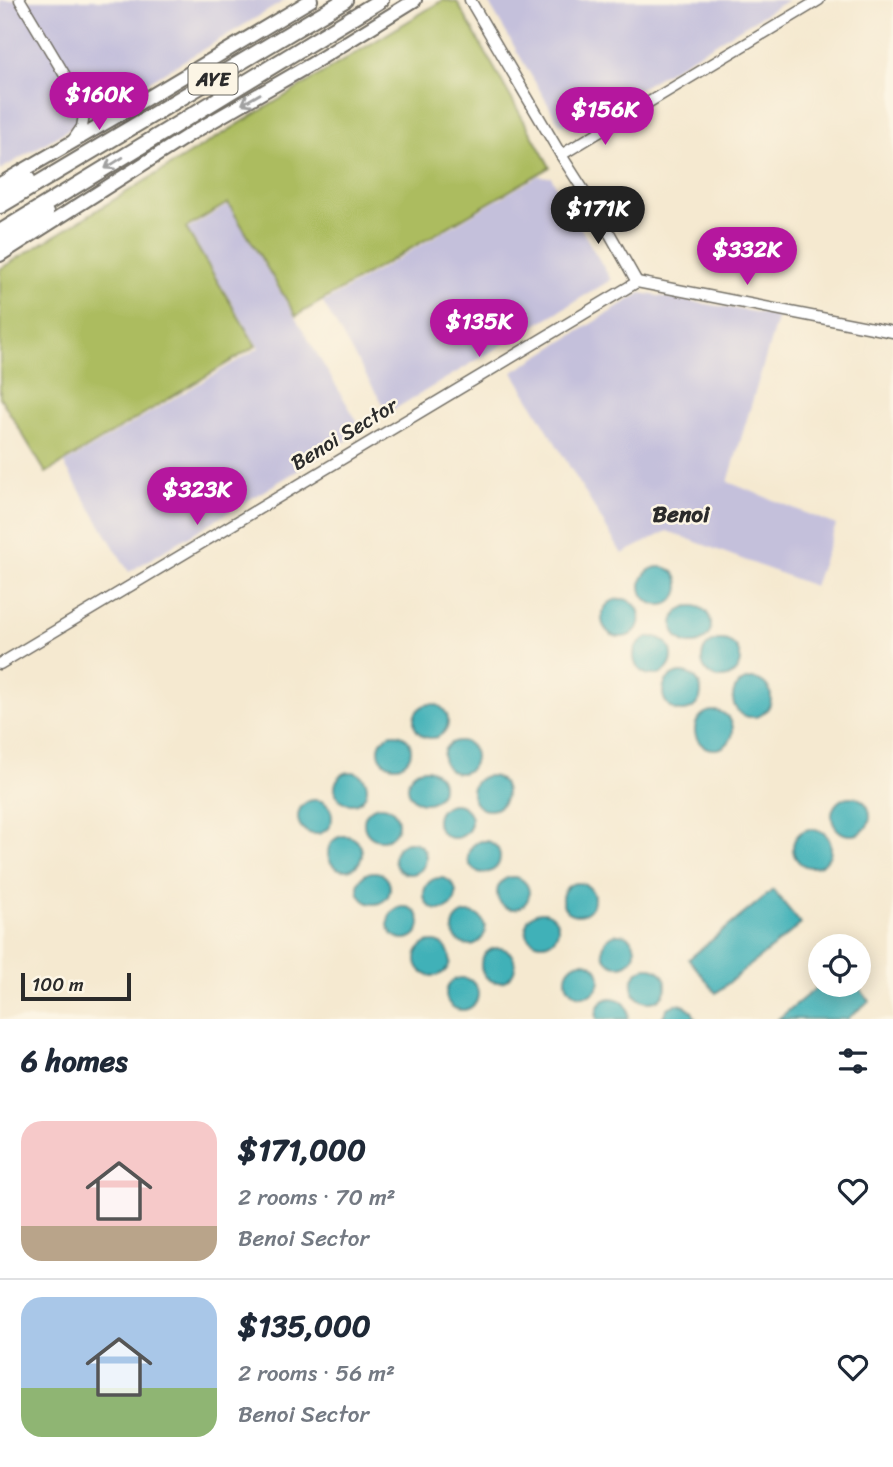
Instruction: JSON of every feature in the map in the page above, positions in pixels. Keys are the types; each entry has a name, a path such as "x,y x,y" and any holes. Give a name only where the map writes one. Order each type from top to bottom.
{"highway":[{"name":"AYE","path":"0,206 345,0"},
{"name":"AYE","path":"0,232 381,0"},
{"path":"0,194 76,152 139,123"},
{"path":"0,246 65,199 73,189"}],"main road":[{"path":"0,184 311,0"},
{"path":"0,255 192,133 415,0"}],"street":[{"path":"20,0 85,109 102,117 119,116"},
{"path":"470,0 637,282 893,332"},
{"path":"561,155 819,0"},
{"path":"72,142 82,127 85,109"},
{"name":"Benoi Sector","path":"0,664 637,282"}],"shaded area":[{"path":"0,0 286,0 0,170"},
{"path":"487,0 788,0 573,128 559,123"},
{"path":"538,176 551,177 611,280 388,413 323,303"},
{"path":"228,205 363,431 129,572 64,464 259,348 188,229"},
{"path":"641,293 778,316 728,482 836,525 814,586 667,531 622,554 513,372"}],"green space":[{"path":"443,0 457,2 550,167 296,316 228,203 186,228 256,346 46,473 0,397 0,269"}],"water":[{"path":"660,567 674,572 679,586 674,600 660,605 646,600 641,586 646,572"},
{"path":"621,599 635,604 640,618 635,632 621,637 607,632 602,618 607,604"},
{"path":"692,606 706,611 711,625 706,639 692,644 678,639 673,625 678,611"},
{"path":"653,637 667,642 672,656 667,670 653,675 639,670 634,656 639,642"},
{"path":"721,640 735,645 740,659 735,673 721,678 707,673 702,659 707,645"},
{"path":"682,673 696,678 701,692 696,706 682,711 668,706 663,692 668,678"},
{"path":"752,679 766,684 771,698 766,712 752,717 738,712 733,698 738,684"},
{"path":"431,704 443,709 448,721 443,733 431,738 419,733 414,721 419,709"},
{"path":"714,711 728,716 733,730 728,744 714,749 700,744 695,730 700,716"},
{"path":"395,734 407,738 411,750 407,762 395,766 383,762 379,750 383,738"},
{"path":"459,741 471,745 475,757 471,769 459,773 447,769 443,757 447,745"},
{"path":"425,769 437,774 442,786 437,798 425,803 413,798 408,786 413,774"},
{"path":"351,772 363,776 367,788 363,800 351,804 339,800 335,788 339,776"},
{"path":"489,776 501,781 506,793 501,805 489,810 477,805 472,793 477,781"},
{"path":"851,797 865,802 870,816 865,830 851,835 837,830 832,816 837,802"},
{"path":"315,800 327,805 332,817 327,829 315,834 303,829 298,817 303,805"},
{"path":"454,804 466,809 471,821 466,833 454,838 442,833 437,821 442,809"},
{"path":"381,806 393,811 398,823 393,835 381,840 369,835 364,823 369,811"},
{"path":"812,829 826,834 831,848 826,862 812,867 798,862 793,848 798,834"},
{"path":"345,836 357,841 362,853 357,865 345,870 333,865 328,853 333,841"},
{"path":"484,841 496,845 500,857 496,869 484,873 472,869 468,857 472,845"},
{"path":"410,842 422,846 426,858 422,870 410,874 398,870 394,858 398,846"},
{"path":"374,872 386,876 390,888 386,900 374,904 362,900 358,888 362,876"},
{"path":"513,877 525,881 529,893 525,905 513,909 501,905 497,893 501,881"},
{"path":"440,878 452,882 456,894 452,906 440,910 428,906 424,894 428,882"},
{"path":"578,883 590,887 594,899 590,911 578,915 566,911 562,899 566,887"},
{"path":"773,890 801,924 716,993 689,959"},
{"path":"404,907 416,911 420,923 416,935 404,939 392,935 388,923 392,911"},
{"path":"542,912 554,916 558,928 554,940 542,944 530,940 526,928 530,916"},
{"path":"469,913 481,917 485,929 481,941 469,945 457,941 453,929 457,917"},
{"path":"619,934 631,938 635,950 631,962 619,966 607,962 603,950 607,938"},
{"path":"433,942 445,947 450,959 445,971 433,976 421,971 416,959 421,947"},
{"path":"498,948 510,953 515,965 510,977 498,982 486,977 481,965 486,953"},
{"path":"583,962 595,967 600,979 595,991 583,996 571,991 566,979 571,967"},
{"path":"649,968 661,973 666,985 661,997 649,1002 637,997 632,985 637,973"},
{"path":"462,978 474,982 478,994 474,1006 462,1010 450,1006 446,994 450,982"},
{"path":"808,995 808,997 866,997 869,1001 847,1019 778,1019"},
{"path":"611,998 625,1004 628,1019 597,1019 599,1005"},
{"path":"677,1004 689,1008 695,1019 662,1019 667,1008"}],"district":[{"name":"Benoi","path":"681,514"}]}
